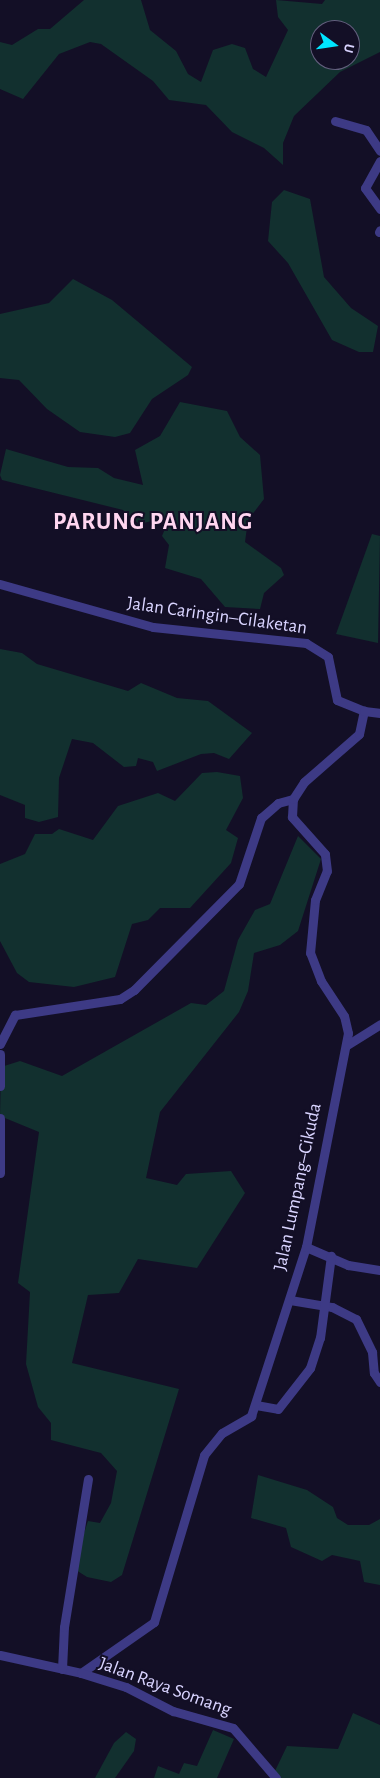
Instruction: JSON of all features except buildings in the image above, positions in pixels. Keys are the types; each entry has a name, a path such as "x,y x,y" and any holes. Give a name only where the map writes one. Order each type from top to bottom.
{"street":[{"path":"335,122 366,130 380,151"},
{"path":"380,161 365,188 380,209"},
{"name":"Jalan Caringin–Cilaketan","path":"0,584 153,627 306,643 328,657 337,700 364,711"},
{"path":"0,1044 15,1015 120,999 134,990 239,884 261,818 278,803 293,799 304,782 358,734 364,711 380,713"},
{"name":"Jalan Lumpang–Cikuda","path":"81,1674 154,1622 204,1455 222,1433 251,1416 306,1247 347,1045 344,1016 321,982 310,954 315,900 327,871 325,854 292,818 293,799"},
{"path":"347,1045 380,1024"},
{"path":"0,1054 0,1086"},
{"path":"0,1118 0,1173"},
{"path":"306,1247 362,1269 380,1270"},
{"path":"256,1405 278,1409 310,1368 324,1306 331,1256"},
{"path":"290,1300 324,1306 356,1319 372,1352 374,1373 380,1382"},
{"path":"62,1669 64,1627 88,1479"},
{"path":"0,1655 81,1674"},
{"name":"Jalan Raya Somang","path":"81,1674 126,1687 173,1711 233,1728 276,1778"}],"green space":[{"path":"84,0 141,0 150,30 176,51 188,74 201,82 213,50 232,44 245,48 253,69 266,77 288,30 278,17 276,0 322,4 325,0 380,0 380,52 360,62 360,20 310,20 310,70 344,70 294,116 283,143 283,165 264,148 232,132 206,105 169,100 153,81 101,44 90,42 59,54 23,99 0,89 0,42 12,45 38,29 50,29"},
{"path":"284,190 310,199 324,277 351,308 378,326 373,352 359,352 332,340 288,263 268,241 272,202"},
{"path":"73,279 112,300 192,367 188,375 152,399 130,433 115,437 80,432 47,409 19,380 0,378 0,314 49,303"},
{"path":"180,402 227,411 240,437 260,455 264,499 248,520 245,542 281,568 284,575 264,593 260,609 225,607 201,579 165,568 169,545 162,536 170,517 139,524 123,510 2,480 0,475 6,449 68,467 98,468 114,478 143,485 135,450 160,436"},
{"path":"372,534 380,536 378,643 336,634"},
{"path":"0,649 22,653 37,664 128,691 141,683 177,698 208,701 252,733 229,759 214,753 201,754 157,771 153,762 138,758 136,766 124,767 93,743 72,739 59,778 58,817 39,822 25,818 25,805 0,795"},
{"path":"217,772 240,776 243,798 226,830 238,838 231,863 190,908 160,908 148,920 132,924 115,977 74,987 29,982 17,973 0,941 0,864 25,854 35,834 52,834 59,829 93,840 118,806 158,793 175,801 202,773"},
{"path":"298,836 321,859 298,931 280,945 254,953 248,991 239,1012 160,1112 146,1178 177,1185 186,1174 231,1171 245,1193 197,1268 138,1259 119,1293 88,1295 72,1363 179,1389 122,1575 111,1582 87,1577 76,1570 81,1542 88,1521 100,1523 111,1503 117,1471 101,1453 51,1440 51,1423 38,1407 26,1364 30,1292 18,1283 39,1132 0,1116 1,1067 20,1061 62,1076 191,1003 206,1005 224,991 238,940 255,910 270,904"},
{"path":"258,1475 307,1490 333,1507 337,1518 348,1525 369,1525 380,1519 380,1585 364,1582 360,1561 332,1555 322,1561 291,1547 286,1528 251,1518"},
{"path":"353,1713 380,1725 380,1778 279,1778 274,1773 287,1746 338,1749"},
{"path":"213,1730 234,1739 217,1778 154,1778 158,1766 179,1774 184,1763 197,1766"},
{"path":"126,1732 136,1739 134,1751 115,1778 95,1778 114,1743"}],"district":[{"name":"PARUNG PANJANG","path":"153,523"}]}
